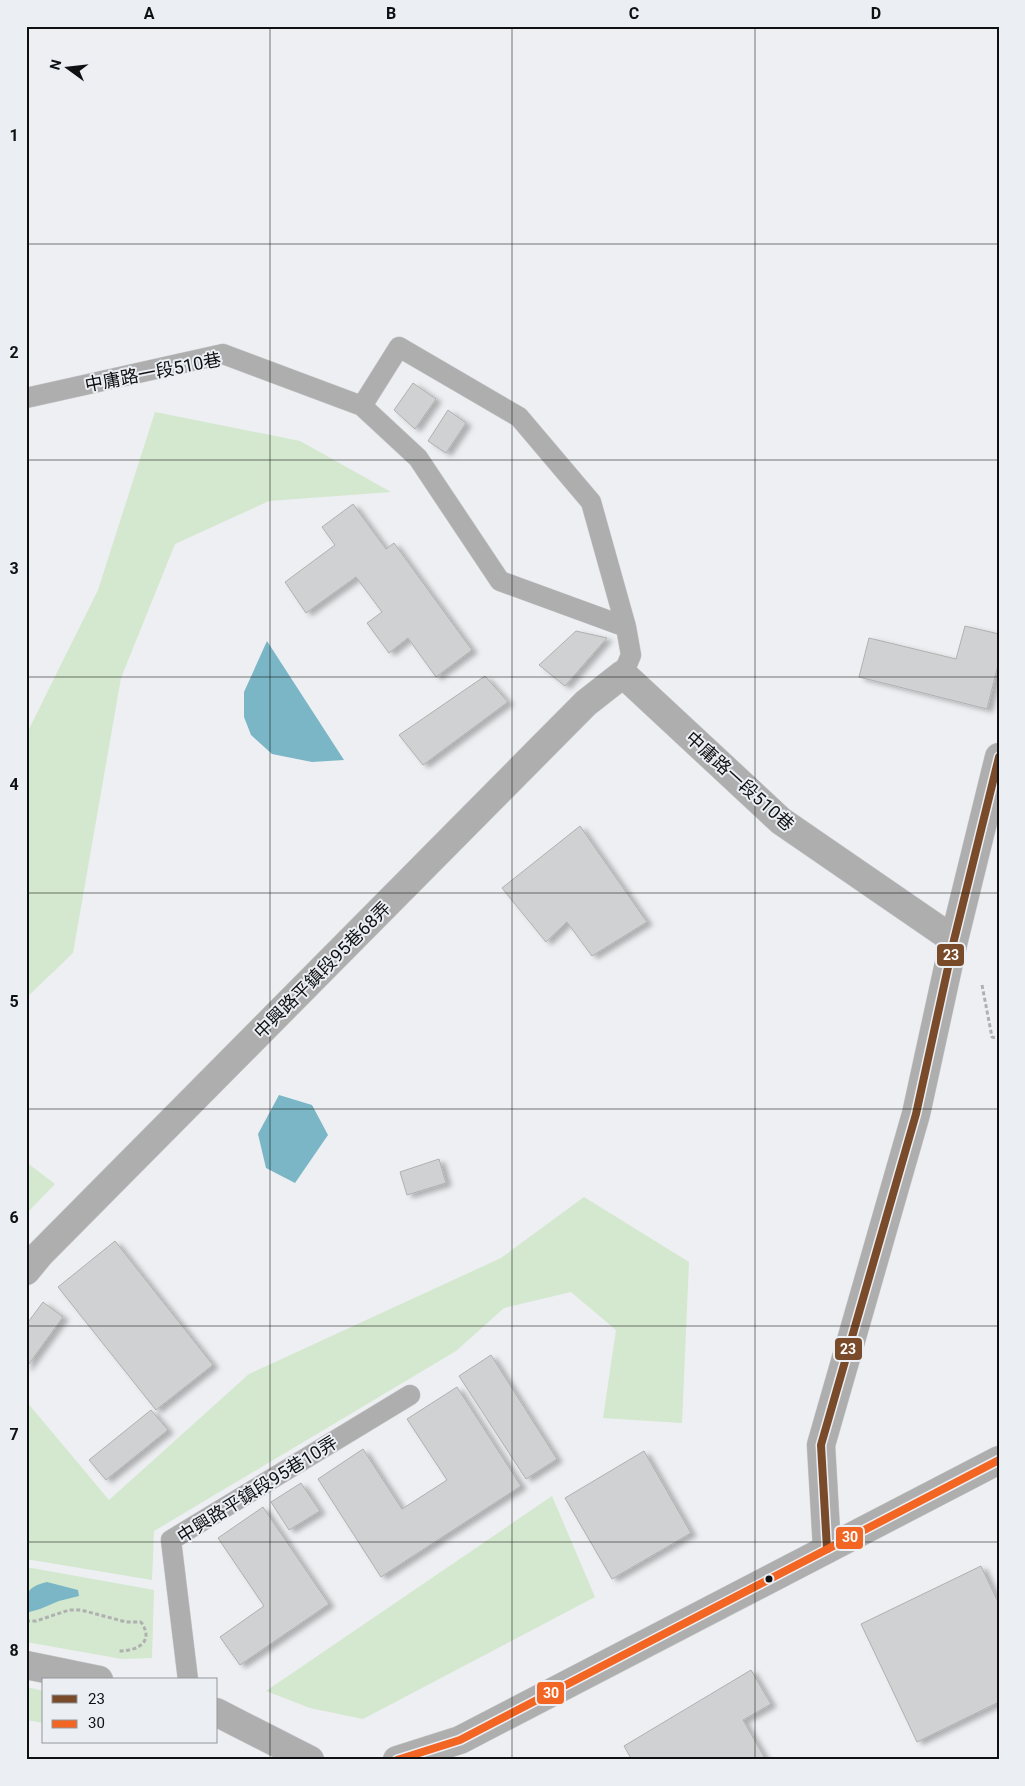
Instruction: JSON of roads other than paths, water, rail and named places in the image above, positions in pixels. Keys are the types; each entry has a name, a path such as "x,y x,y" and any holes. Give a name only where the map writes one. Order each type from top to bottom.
{"street":[{"name":"中庸路一段510巷","path":"624,674 781,821 954,940"},
{"name":"中興路平鎮段95巷68弄","path":"26,1271 40,1254 586,703 624,674"},
{"path":"827,1549 821,1445 916,1114 954,940 999,757"},
{"path":"397,1760 460,1740 999,1460"},
{"path":"26,1665 92,1678"},
{"path":"218,1713 310,1760"}],"lane":[{"path":"362,406 399,347 520,417 591,502 626,628 631,655 624,674"},
{"name":"中庸路一段510巷","path":"26,398 223,354 362,406 418,458 500,581 626,628"},
{"name":"中興路平鎮段95巷10弄","path":"188,1678 171,1540 410,1395"}],"water":[{"path":"267,641 344,760 312,762 272,754 251,735 244,717 244,692"},
{"path":"279,1095 312,1105 328,1135 295,1183 266,1168 258,1134"},
{"path":"47,1582 78,1590 79,1596 26,1613 26,1600 31,1589"}]}
